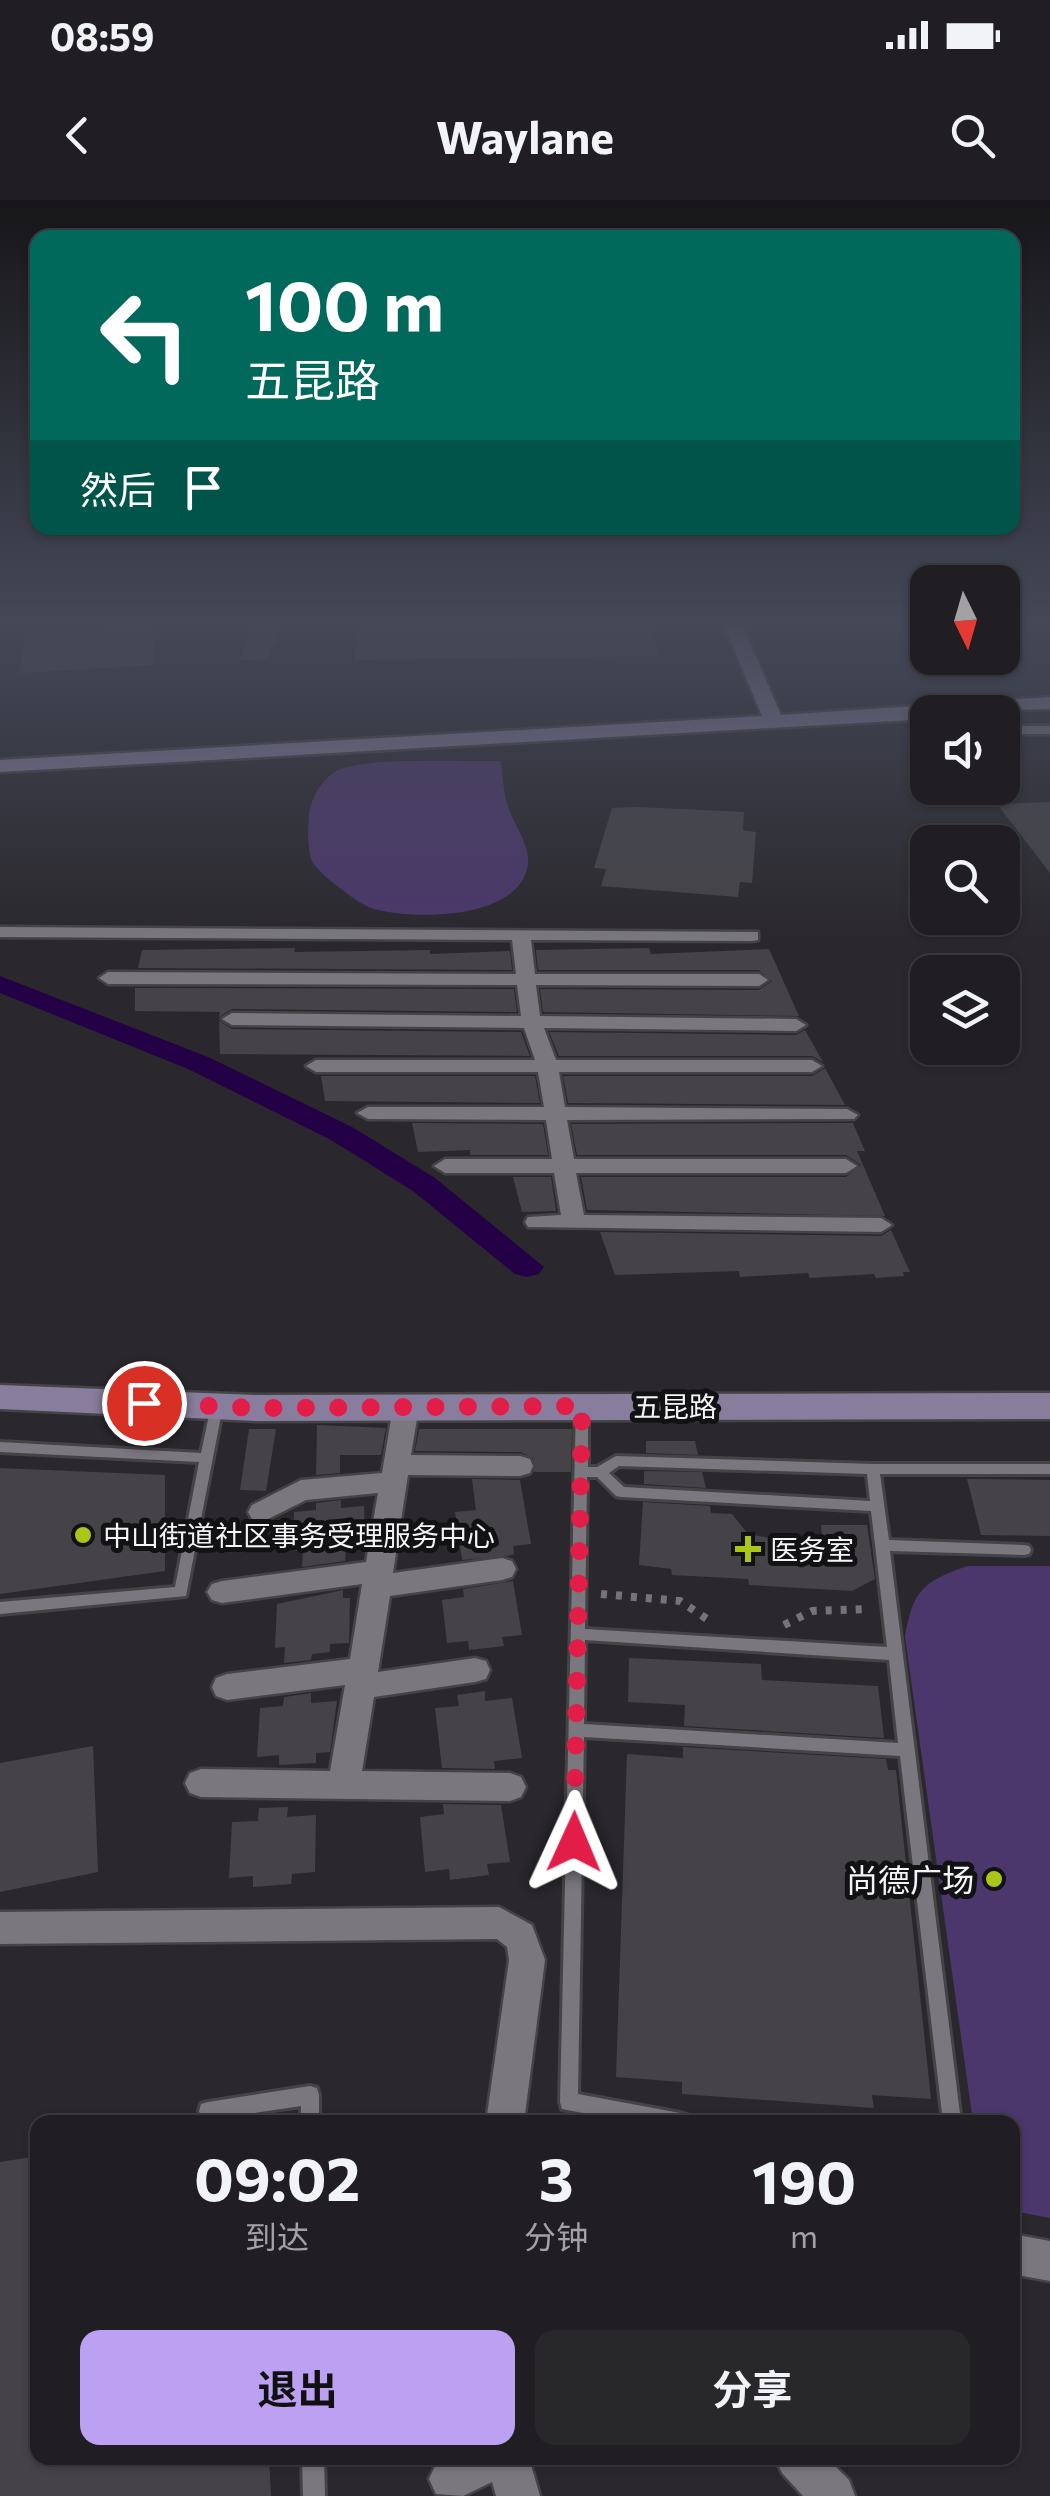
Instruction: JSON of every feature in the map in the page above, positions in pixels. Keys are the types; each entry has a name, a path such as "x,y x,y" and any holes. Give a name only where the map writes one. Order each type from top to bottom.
{"main road":[{"path":"0,766 717,727"},
{"name":"五昆路","path":"0,1397 217,1406 1050,1406"}],"street":[{"path":"0,932 752,936"},
{"path":"521,936 531,1020 547,1064 568,1168 574,1223"},
{"path":"108,978 758,980"},
{"path":"232,1019 796,1024"},
{"path":"316,1066 812,1066"},
{"path":"368,1113 847,1115"},
{"path":"445,1166 846,1166"},
{"path":"536,1222 881,1225"},
{"path":"344,1785 406,1407"},
{"path":"262,1512 301,1490 395,1473 520,1466"},
{"path":"222,1592 502,1569"},
{"path":"227,1687 475,1670"},
{"path":"201,1782 510,1787"},
{"path":"0,1928 499,1924 514,1928 524,1940 527,1960 506,2115"},
{"path":"1020,2255 1050,2261"},
{"path":"451,2479 480,2465"},
{"path":"509,2465 518,2496"},
{"path":"804,2465 833,2496"}],"lane":[{"path":"0,1608 181,1592 217,1406"},
{"path":"582,1406 569,2102 641,2115"},
{"path":"0,1447 207,1458"},
{"path":"581,1472 600,1472 616,1461 873,1469 1050,1469"},
{"path":"873,1469 951,2115"},
{"path":"600,1472 620,1492 877,1506"},
{"path":"882,1545 1024,1550"},
{"path":"578,1634 894,1654"},
{"path":"576,1730 906,1750"},
{"path":"208,2111 310,2096 310,2115"},
{"path":"313,2465 314,2496"}],"path":[{"path":"579,1592 680,1601 710,1621 724,1622"},
{"path":"768,1624 784,1625 812,1611 852,1612 889,1605"}],"shaded area":[{"path":"501,761 506,801 528,861 518,886 503,899 482,907 434,915 388,912 357,901 312,861 308,838 310,809 319,788 335,772 375,763"},
{"name":"尚德广场","path":"967,1566 1050,1566 1050,2218 1020,2212 1020,2115 972,2115 905,1637 917,1598 940,1577"}],"building":[{"path":"1050,802 1050,873 1020,834 1020,825 1013,825 998,805"},
{"path":"612,808 744,812 743,830 756,832 752,883 740,882 738,897 601,886 606,869 594,868"},
{"path":"295,948 294,952 510,951 512,970 138,968 142,950"},
{"path":"649,948 651,954 769,949 799,1016 543,1012 540,989 759,990 772,981 759,970 538,970 536,950"},
{"path":"135,988 514,989 517,1012 232,1009 219,1017 220,1012 135,1011"},
{"path":"219,1021 232,1029 521,1032 530,1056 220,1054"},
{"path":"805,1030 823,1062 812,1056 559,1056 549,1032 796,1035"},
{"path":"825,1068 845,1105 568,1103 563,1076 812,1076"},
{"path":"321,1076 535,1076 540,1103 325,1101"},
{"path":"412,1123 543,1124 548,1155 470,1155 470,1150 418,1152"},
{"path":"853,1123 865,1151 857,1151 885,1216 587,1210 581,1177 846,1177 861,1165 846,1155 577,1155 571,1124"},
{"path":"513,1177 551,1177 556,1211 522,1212"},
{"path":"891,1230 910,1272 876,1278 874,1274 810,1278 808,1273 740,1277 739,1271 615,1275 600,1232 881,1236"},
{"path":"317,1425 386,1428 381,1455 340,1455 340,1473 316,1475"},
{"path":"249,1429 276,1429 266,1491 240,1490"},
{"path":"419,1429 572,1429 571,1472 534,1472 533,1458 520,1452 415,1451"},
{"path":"646,1441 695,1441 698,1455 646,1453"},
{"name":"中山街道社区事务受理服务中心","path":"0,1468 165,1475 165,1571 0,1594"},
{"path":"644,1471 702,1472 706,1488 644,1484"},
{"path":"472,1479 520,1480 531,1544 513,1546 514,1554 508,1556 462,1560 455,1512 476,1510"},
{"path":"967,1479 1050,1480 1050,1536 981,1535"},
{"path":"341,1500 341,1508 364,1506 365,1547 346,1548 345,1561 302,1567 303,1550 293,1551 294,1512 316,1510 316,1503"},
{"path":"643,1502 710,1506 711,1513 732,1514 748,1534 823,1548 821,1525 867,1525 875,1579 852,1591 749,1585 748,1579 672,1575 671,1569 639,1565"},
{"path":"513,1581 522,1635 502,1637 504,1646 469,1650 468,1641 447,1643 442,1600 464,1597 463,1589"},
{"path":"343,1590 343,1598 350,1598 349,1643 330,1644 330,1652 312,1654 311,1660 284,1663 285,1647 275,1648 277,1604"},
{"path":"629,1658 761,1664 762,1680 878,1686 884,1738 684,1726 685,1705 628,1702"},
{"path":"485,1691 485,1701 512,1698 522,1758 494,1761 495,1769 442,1768 435,1708 459,1706 457,1695"},
{"path":"311,1693 311,1703 337,1701 330,1752 316,1753 316,1763 279,1765 279,1755 257,1757 260,1708 283,1706 284,1697"},
{"path":"93,1746 98,1872 0,1892 0,1763"},
{"path":"683,1747 886,1759 888,1770 896,1770 931,2099 872,2095 874,2108 682,2094 682,2082 616,2077 627,1754 683,1758"},
{"path":"443,1804 501,1805 510,1862 487,1864 489,1875 450,1880 449,1869 425,1872 420,1817 444,1814"},
{"path":"288,1807 287,1817 316,1815 315,1872 292,1874 291,1884 253,1887 253,1876 229,1878 232,1822 258,1821 259,1808"},
{"path":"30,2157 30,2465 269,2465 271,2496 0,2496 0,2162"}],"waterway":[{"path":"0,984 198,1063 342,1134 424,1184 527,1267"}],"place":[{"name":"中山街道社区事务受理服务中心","path":"83,1535"},
{"name":"医务室","path":"748,1549"},
{"name":"尚德广场","path":"994,1879"}],"route":[{"path":"144,1403 257,1408 582,1406 574,1842"}]}
